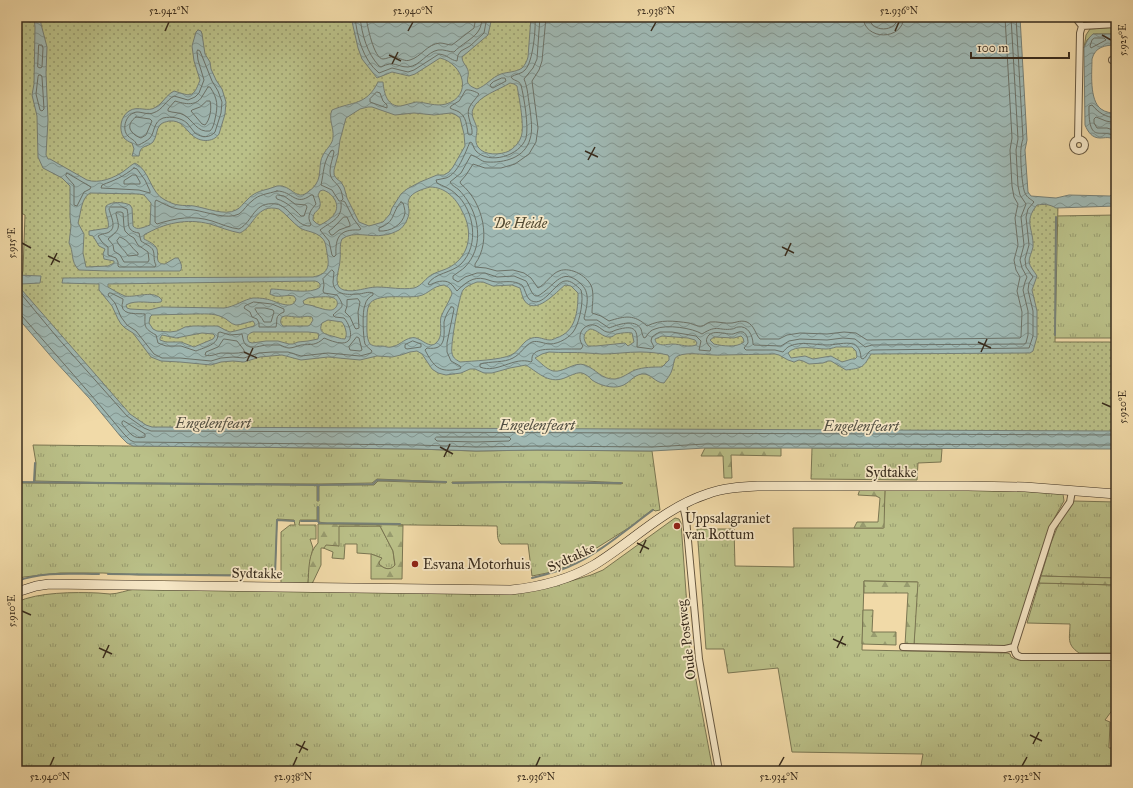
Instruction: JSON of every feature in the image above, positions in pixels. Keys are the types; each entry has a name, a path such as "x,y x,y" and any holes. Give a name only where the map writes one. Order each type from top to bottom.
{"street":[{"path":"1075,17 1082,26"},
{"path":"1082,26 1116,24"},
{"path":"1078,138 1079,37 1082,26"},
{"name":"Sydtakke","path":"17,592 36,586 49,584 511,590 531,588 557,582 576,574 594,565 661,517 682,505 700,496 729,489 758,486 975,486 1116,494"},
{"path":"1072,491 1070,502 1052,528 1014,647 1015,653 1017,656 1021,657 1116,657"},
{"name":"Oude Postweg","path":"682,505 686,519 699,659 719,771"},
{"path":"904,647 1005,649 1014,647"}],"green space":[{"name":"De Heide","path":"17,17 559,17 1026,201 1058,204 1055,342 1116,342 1116,432 150,428 128,415 18,289 23,271 25,215 17,211"},
{"path":"1116,27 1116,34 1093,34 1087,40 1084,48 1086,35 1090,29"},
{"path":"1116,215 1116,338 1044,338 1055,216"},
{"path":"33,445 417,449 476,451 652,451 660,510 655,511 653,509 630,527 568,566 532,576 528,544 501,544 498,538 497,526 330,524 319,522 319,507 317,507 317,520 300,520 299,525 316,525 316,539 310,539 313,548 308,583 281,583 281,532 290,525 295,525 294,520 277,519 275,575 139,575 60,573 17,579 17,483 317,485 317,501 319,501 319,485 374,485 378,481 447,482 377,479 372,483 318,484 35,481 36,463","holes":["585,481 623,483 621,484 452,482"]},
{"path":"705,448 781,448 781,456 731,455 732,478 724,478 723,456 701,456"},
{"path":"812,448 942,449 941,462 918,463 917,480 811,479"},
{"path":"860,489 885,489 884,528 854,528 857,522 878,522 880,498 876,496 858,495"},
{"path":"885,489 1049,492 1063,494 1064,501 1055,517 1047,537 1013,642 1011,644 1005,646 914,645 917,582 864,581 862,650 1007,653 1015,659 1116,659 1116,705 1105,720 1110,722 1109,748 1116,748 1116,771 920,771 923,754 792,752 778,668 728,673 724,649 706,649 697,529 734,529 735,566 794,567 793,528 883,528"},
{"path":"1073,501 1116,502 1116,578 1041,576 1059,523"},
{"path":"675,518 679,519 681,523 690,648 713,771 17,771 17,719 21,719 21,688 17,688 17,602 46,594 113,594 135,589 547,588 603,570"},
{"path":"318,524 403,525 402,579 371,579 371,554 382,558 379,564 385,568 389,569 395,565 393,551 380,526 339,526 339,546 326,545 324,548 321,548 321,565 312,584 308,584 311,556 318,543"},
{"path":"339,526 380,526 393,551 395,566 389,569 385,568 379,564 381,558 371,554 357,553 357,544 345,544 344,559 332,558 333,552 321,547"},
{"path":"1041,576 1116,578 1116,585 1039,583"},
{"path":"864,581 918,582 914,645 905,645 908,593 864,593"},
{"path":"1039,583 1116,585 1116,653 1079,653 1070,644 1070,624 1027,623"},
{"path":"863,610 873,610 872,632 896,632 896,645 862,644"}],"water":[{"name":"De Heide","path":"34,17 41,17 41,24 47,47 46,73 48,120 46,155 48,159 87,180 92,181 101,181 111,178 120,174 135,163 144,171 160,197 165,200 177,205 232,212 241,207 249,198 257,193 277,186 282,186 301,195 312,189 318,181 324,153 333,140 331,117 332,110 364,99 369,95 378,82 383,82 384,91 389,102 396,106 416,102 442,105 454,100 460,94 462,80 460,73 448,61 440,58 415,74 409,76 392,72 377,78 362,59 351,17 492,17 488,35 462,57 468,71 468,82 472,87 477,89 498,75 517,70 524,66 528,57 531,17 876,17 884,20 892,17 1020,17 1027,140 1025,150 1028,192 1031,196 1056,198 1069,195 1110,196 1114,193 1116,188 1116,206 1056,208 1042,204 1037,205 1033,211 1030,226 1033,247 1029,262 1037,276 1032,290 1037,311 1037,337 1033,351 1030,353 871,354 864,365 856,369 846,370 831,361 809,364 799,360 794,362 775,354 687,354 675,358 671,372 664,383 661,383 648,375 642,374 636,376 624,385 617,387 606,386 598,383 582,373 576,373 561,379 550,379 526,365 492,373 484,373 475,369 470,369 461,373 446,375 438,373 432,369 422,354 417,351 392,357 377,356 360,360 328,357 301,360 282,355 260,357 244,362 221,362 211,365 161,361 151,357 133,333 121,324 112,306 99,290 99,284 62,283 63,278 313,277 322,274 327,269 328,258 325,243 317,234 300,228 279,209 271,208 265,209 256,216 245,230 240,233 201,222 184,222 160,227 144,235 144,239 156,247 159,263 165,264 175,258 178,258 181,265 180,271 79,270 74,264 69,243 71,226 70,186 62,178 43,168 38,157 37,116 32,95 34,84","holes":["510,83 517,86 521,112 522,133 519,141 509,151 493,154 484,152 477,145 477,129 472,112 479,100","372,107 395,115 414,113 434,115 451,113 456,115 460,118 465,146 449,172 444,175 437,175 407,189 401,194 390,214 383,222 369,226 359,222 347,198 344,187 334,175 340,140 346,118 360,109","435,187 445,191 460,206 466,218 469,234 466,249 457,262 450,267 431,275 414,288 400,289 373,287 348,291 339,287 337,277 342,239 352,235 386,235 401,229 408,217 408,202 410,197 421,190","323,190 333,197 337,208 334,215 320,225 313,220 314,214 320,206 318,195 320,191","90,193 144,195 151,203 150,225 143,228 136,228 133,226 132,208 130,205 118,202 108,204 106,206 108,228 89,231 89,235 93,236 99,246 105,249 103,254 104,259 114,261 114,263 108,266 86,267 83,253 84,234 78,223 85,198","315,281 320,284 320,287 311,291 271,289 270,294 273,295 294,296 296,299 291,305 253,298 224,308 161,307 149,310 130,309 127,308 126,305 130,303 161,302 162,300 159,297 150,294 125,296 108,287 108,284","477,282 483,282 493,286 512,285 520,288 524,300 529,305 534,306 545,302 565,285 571,286 578,293 576,314 572,326 568,331 554,339 548,340 537,337 532,338 524,343 517,351 506,357 460,362 452,355 452,341 461,294 469,285","444,285 450,288 452,294 441,317 441,334 436,343 430,345 417,338 414,338 390,347 375,346 370,344 367,336 367,314 368,307 372,301 384,297 414,297 425,294 436,287","330,297 334,298 337,302 336,308 332,310 304,304 303,301 308,298","212,314 224,318 236,325 253,321 255,324 254,326 230,332 218,326 193,326 170,332 157,331 153,329 149,323 152,315","285,316 310,316 313,320 308,326 283,326 281,320 282,317","328,320 342,322 346,330 346,337 345,339 340,338 321,331 322,323","590,329 593,329 607,337 612,337 620,333 632,333 634,342 628,346 625,343 588,346 584,339 585,334","253,332 308,332 319,334 318,339 293,344 278,341 252,343 249,342 248,336","202,333 213,334 215,336 213,339 194,347 181,342 166,342 160,340 162,335 176,338","662,336 688,338 695,340 697,343 693,346 672,344 662,345 656,343 655,339","741,336 744,342 733,346 725,346 714,344 710,340 714,337 734,338","852,347 856,351 857,357 855,359 842,362 831,356 813,359 805,356 791,358 788,353 791,350 800,348","549,352 602,354 647,352 668,355 669,357 669,360 662,367 638,369 621,378 615,379 606,378 589,367 581,364 557,371 550,370 535,358"]},
{"path":"198,30 201,31 205,54 210,62 211,69 216,80 222,89 226,102 225,114 219,134 210,140 198,139 180,123 169,121 160,125 153,142 142,148 139,156 132,156 134,149 132,143 124,138 121,131 122,119 126,113 132,109 153,109 174,91 188,95 193,93 200,80 194,61 192,46"},
{"path":"1093,34 1116,34 1116,45 1098,49 1093,55 1092,78 1093,93 1097,105 1104,111 1116,114 1116,174 1115,147 1111,138 1100,138 1093,136 1085,125 1084,48 1088,39"},
{"name":"Engelenfeart","path":"17,275 41,276 40,283 21,284 21,289 130,414 146,425 152,427 1116,431 1116,449 705,448 652,451 476,451 133,446 121,437 89,398 17,317"}],"waterway":[{"path":"1055,335 1056,217"},
{"path":"34,481 35,463"},
{"path":"17,482 318,485 373,484 377,480 446,482"},
{"path":"453,483 621,483"},
{"path":"318,485 318,500"},
{"path":"318,507 318,521"},
{"path":"532,578 546,575 568,567 590,556 653,510"},
{"path":"108,574 275,576 277,520 294,521"},
{"path":"301,521 318,521 319,523 400,524"},
{"path":"17,581 47,574 99,574"}],"place":[{"name":"Uppsalagraniet van Rottum","path":"677,526"},
{"name":"Esvana Motorhuis","path":"415,564"}]}
